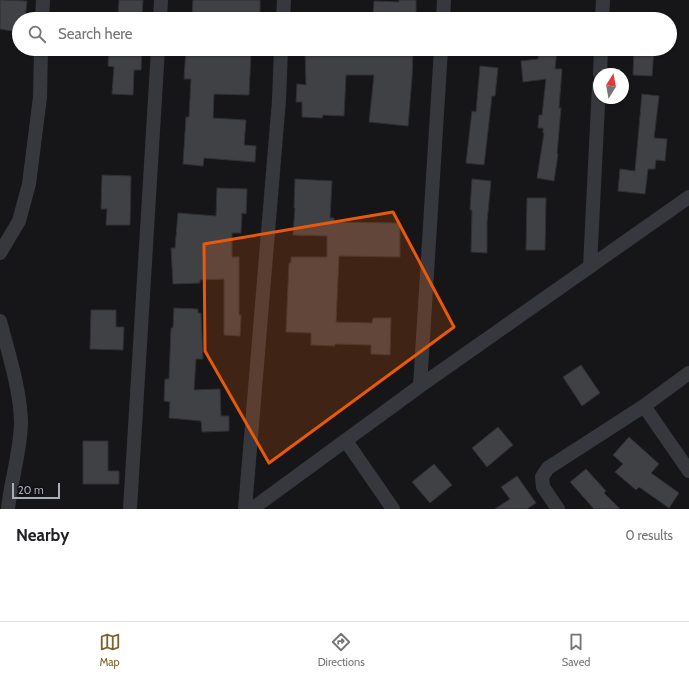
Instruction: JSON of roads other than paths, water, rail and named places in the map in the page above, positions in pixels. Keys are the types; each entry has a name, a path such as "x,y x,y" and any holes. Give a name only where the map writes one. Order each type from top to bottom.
{"street":[{"path":"42,12 43,0"},
{"path":"160,12 161,0"},
{"path":"283,12 284,0"},
{"path":"443,12 444,0"},
{"path":"602,12 603,0"},
{"path":"0,252 19,221 29,184 40,97 41,56"},
{"path":"130,509 158,56"},
{"path":"245,509 278,108 281,56"},
{"path":"420,386 441,56"},
{"path":"600,68 601,56"},
{"path":"590,266 598,104"},
{"path":"252,509 420,386 689,197"},
{"path":"0,321 17,391 21,420 18,452 10,488 8,509"},
{"path":"558,509 543,488 542,477 548,468 644,406 689,373"},
{"path":"644,406 689,471"},
{"path":"346,441 393,509"}]}
